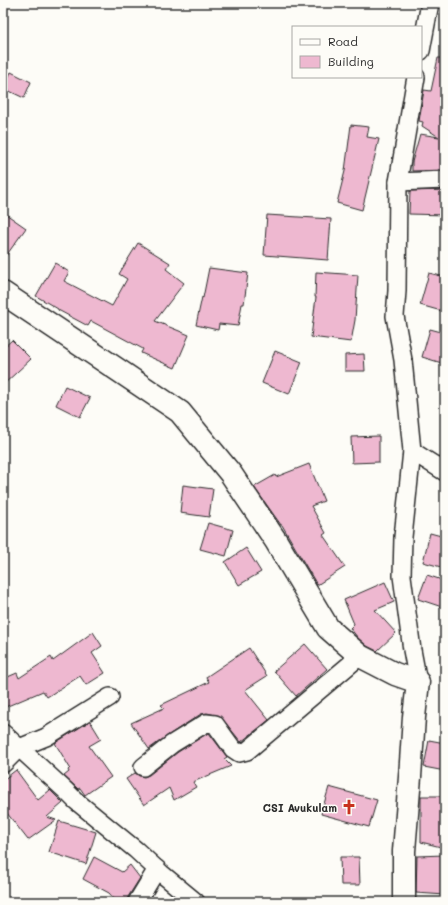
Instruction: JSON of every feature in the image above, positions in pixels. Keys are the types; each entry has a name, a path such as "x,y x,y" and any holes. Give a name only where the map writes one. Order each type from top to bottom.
{"main road":[{"path":"3,293 180,412 231,474 276,541 328,628 360,656 395,674 418,682 404,851 404,902"}],"street":[{"path":"422,46 430,3"},
{"path":"416,78 398,182 397,291 395,316 403,360 412,451 403,537 402,576 418,682"},
{"path":"398,182 445,180"},
{"path":"412,451 445,472"},
{"path":"143,767 172,744 206,723 214,724 233,749 239,753 247,751 360,656"},
{"path":"3,764 19,748 46,736 110,697"},
{"path":"3,733 76,801 196,902"},
{"path":"137,902 157,869"}],"building":[{"path":"438,58 445,58 445,170 412,171 412,162 420,134 439,137 422,126 423,122 419,121 424,90 431,91"},
{"path":"11,72 31,82 24,98 3,88"},
{"path":"351,125 369,127 367,137 379,139 362,210 337,203 345,171"},
{"path":"445,190 445,215 409,214 410,191"},
{"path":"3,212 26,228 3,260"},
{"path":"267,215 331,219 328,260 264,255"},
{"path":"138,243 170,263 166,269 184,283 155,321 189,335 175,368 141,353 143,349 91,321 88,326 36,296 55,263 69,272 64,281 112,306 127,279 119,274"},
{"path":"209,268 248,273 244,304 242,304 238,326 219,324 218,330 196,325"},
{"path":"316,272 358,275 355,320 351,342 311,337 316,297"},
{"path":"429,273 445,277 445,312 420,305"},
{"path":"430,329 445,333 445,364 422,357"},
{"path":"12,340 31,359 3,385 3,348"},
{"path":"275,351 302,362 289,394 262,383"},
{"path":"364,354 365,371 345,371 345,355"},
{"path":"65,386 90,398 80,417 56,405"},
{"path":"379,436 379,462 352,463 351,437"},
{"path":"309,464 324,501 311,506 326,533 323,535 345,567 317,585 282,525 254,487 275,475 276,477"},
{"path":"183,485 213,489 209,517 180,513"},
{"path":"208,523 233,530 226,556 200,549"},
{"path":"430,533 445,537 445,554 441,567 423,562"},
{"path":"246,548 261,572 239,585 225,562"},
{"path":"427,575 445,581 445,608 418,599"},
{"path":"385,582 394,602 375,610 396,633 377,651 367,646 350,628 354,624 344,600"},
{"path":"93,632 102,646 92,653 105,673 86,685 80,676 47,697 43,691 3,708 3,679 17,673 19,678 51,657 53,661"},
{"path":"305,644 327,669 296,696 274,671"},
{"path":"249,648 267,676 245,690 269,720 241,742 220,716 207,713 201,714 149,749 131,723 164,708 161,705 209,682 206,677"},
{"path":"90,721 101,739 89,746 111,777 85,795 80,788 78,789 64,776 69,772 68,770 70,768 55,743"},
{"path":"208,733 227,757 224,759 231,766 193,782 196,787 174,800 169,788 144,805 126,779 135,773 144,777 149,775 178,752"},
{"path":"429,740 445,743 445,771 424,767"},
{"path":"16,770 38,800 50,790 63,803 47,817 56,820 28,840 3,808 3,780"},
{"name":"CSI Avukulam","path":"329,787 377,800 369,827 321,814"},
{"path":"421,796 445,796 445,848 421,842"},
{"path":"59,821 96,832 86,864 49,852"},
{"path":"444,855 445,895 416,893 417,856"},
{"path":"94,857 122,872 130,865 140,878 126,902 117,902 109,893 83,879"},
{"path":"340,857 359,857 360,885 341,885"}],"place":[{"name":"CSI Avukulam","path":"349,807"}]}
